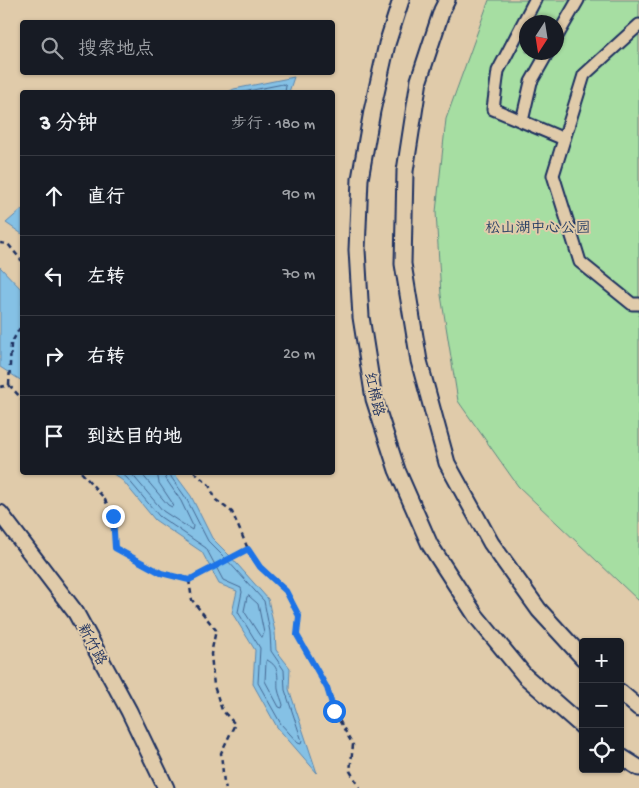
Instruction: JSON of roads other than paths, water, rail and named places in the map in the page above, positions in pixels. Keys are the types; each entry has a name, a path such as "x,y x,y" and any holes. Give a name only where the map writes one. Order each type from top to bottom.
{"main road":[{"name":"红棉路","path":"401,0 386,44 360,179 357,250 360,317 374,399 398,470 430,545 476,616 525,676 579,723"},
{"path":"447,0 419,80 405,171 403,264 420,361 447,464 491,543 539,610 579,654"},
{"name":"新竹路","path":"0,513 76,613 129,711 166,788"},
{"path":"624,695 639,708"},
{"path":"624,759 639,768"}],"street":[{"path":"535,0 498,71 493,109 564,139"},
{"path":"564,24 578,0"},
{"path":"639,26 584,75 553,175 580,262 632,304 639,304"},
{"path":"522,121 531,82 543,60"}],"water":[{"path":"294,77 290,90 232,90"},
{"path":"20,211 20,233 6,223"},
{"path":"0,267 20,288 20,380 0,367"},
{"path":"115,475 175,475 191,496 212,538 268,599 275,632 276,650 290,668 289,689 317,773 277,727 253,684 255,650 232,613 237,591 219,584 202,552 155,520 123,481"}],"park label":[{"name":"松山湖中心公园","path":"538,227"}]}
